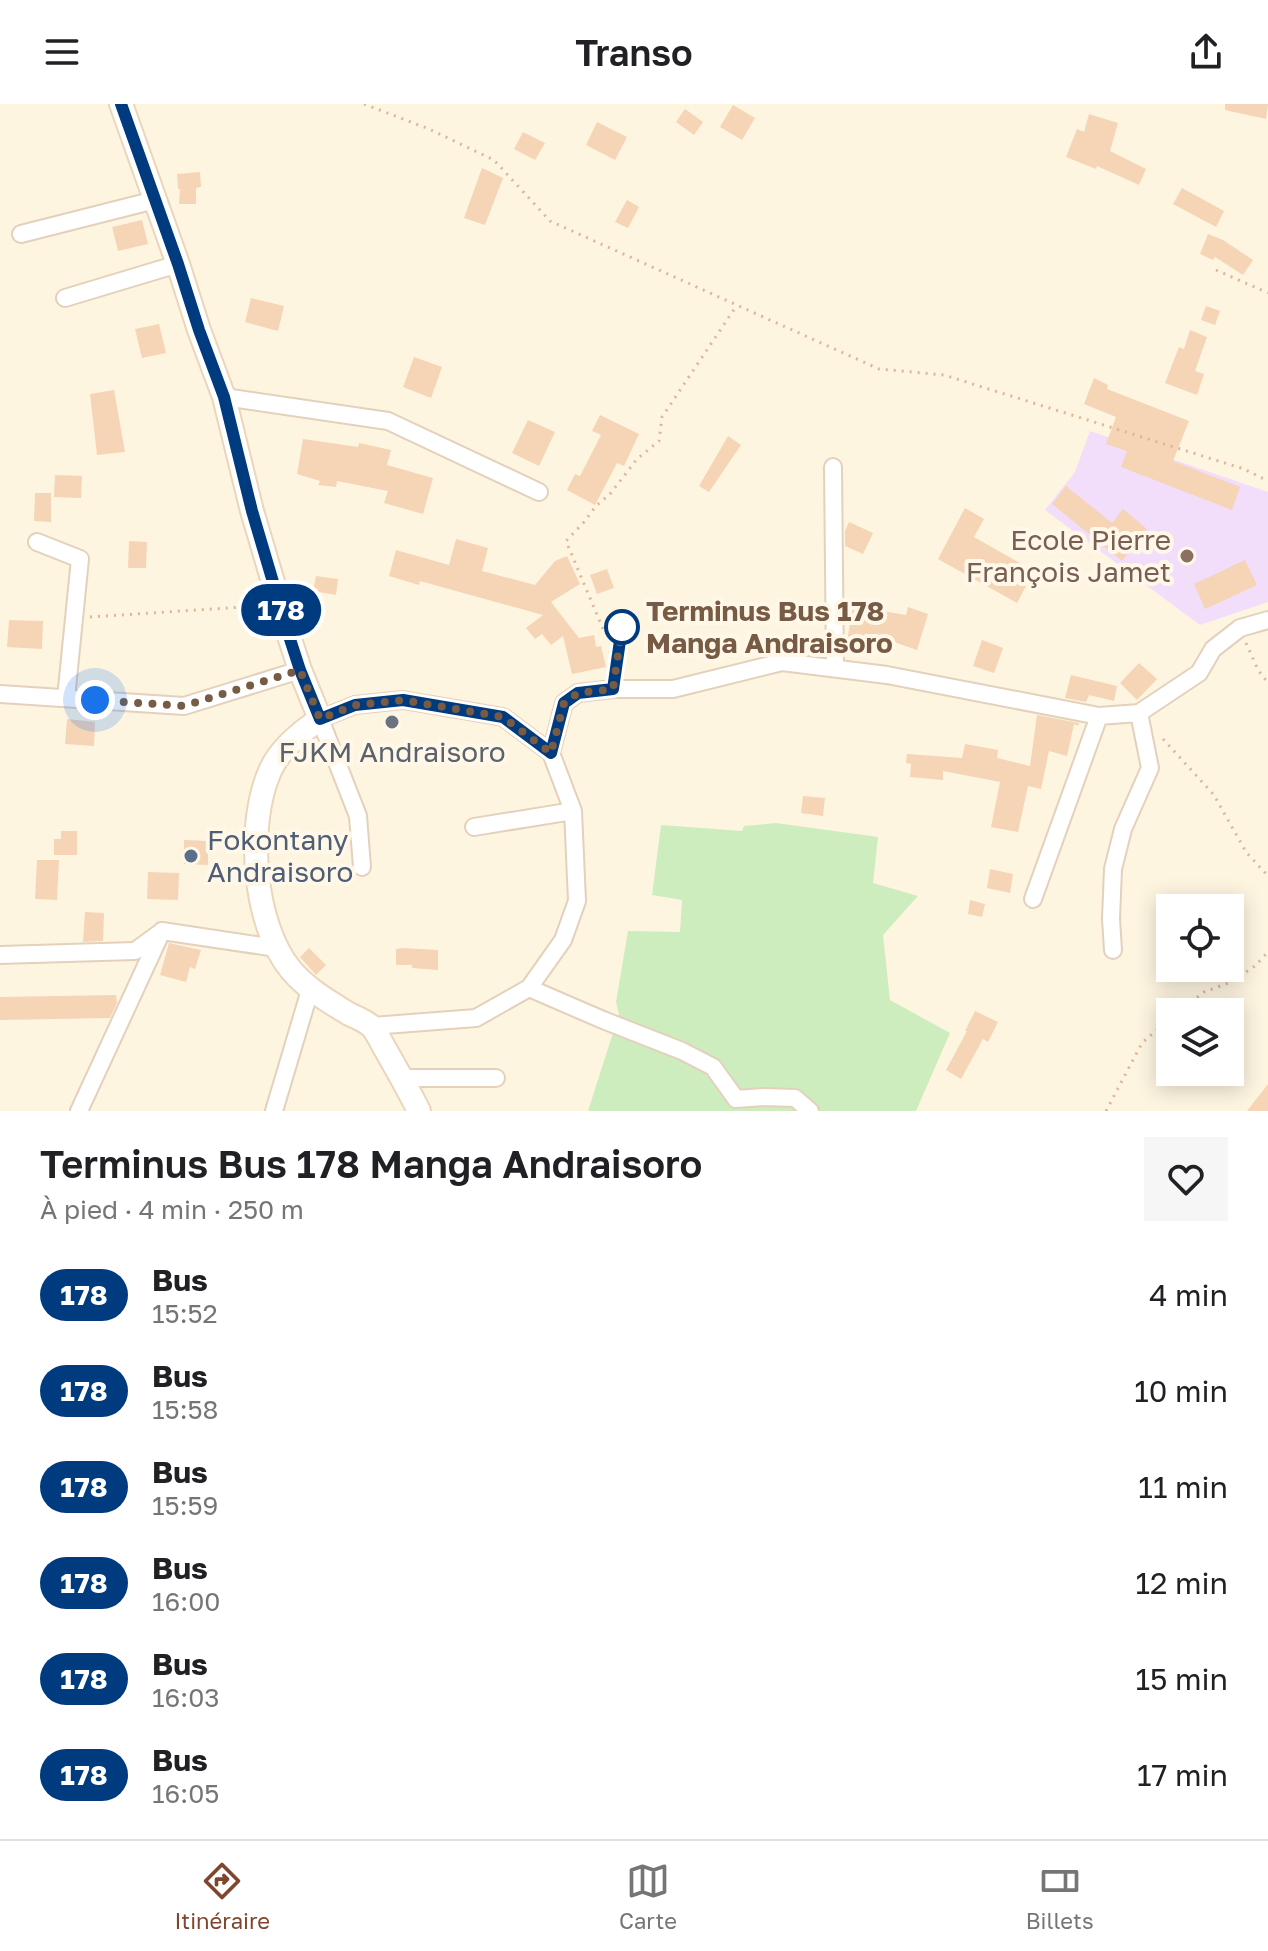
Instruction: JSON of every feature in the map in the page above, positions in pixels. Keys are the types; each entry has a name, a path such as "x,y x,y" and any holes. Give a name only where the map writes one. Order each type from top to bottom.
{"street":[{"path":"121,104 224,397 252,511 300,670 358,816 362,867"},
{"path":"21,234 155,200"},
{"path":"65,298 178,264"},
{"path":"224,397 388,421 539,492"},
{"path":"833,467 835,668"},
{"path":"37,542 80,559 66,698"},
{"path":"551,753 564,703 578,693 613,689 673,689 782,662 887,675 1099,716 1139,713 1199,673 1213,649 1240,628 1268,620"},
{"path":"0,694 184,706 300,670"},
{"path":"372,1026 476,1018 529,988 563,940 577,901 573,811 551,753 503,717 403,700 355,705 320,719 299,733 270,768 261,799 256,851 259,890 264,918 276,948 310,990 372,1026 419,1111"},
{"path":"1113,950 1113,869 1123,829 1150,768 1139,713"},
{"path":"1033,899 1099,716"},
{"path":"474,827 573,811"},
{"path":"0,955 135,951 162,931 276,948"},
{"path":"79,1111 162,931"},
{"path":"529,988 682,1051 713,1067 736,1099 795,1098 810,1111"},
{"path":"274,1111 310,990"},
{"path":"402,1078 496,1078"}],"lane":[{"path":"613,689 622,627"}],"path":[{"path":"364,104 429,129 494,160 550,221 879,369 944,375 1244,469 1268,481"},
{"path":"1216,270 1268,293"},
{"path":"603,629 566,541 610,494 637,459 659,441 662,417 737,305"},
{"path":"74,618 280,605"},
{"path":"1240,628 1258,670 1268,683"},
{"path":"1139,713 1214,795 1246,852 1268,876"},
{"path":"1196,998 1231,982 1255,966 1268,952"},
{"path":"1106,1111 1142,1043 1156,1030"}],"shaded area":[{"name":"Ecole Pierre François Jamet","path":"1090,431 1268,492 1268,602 1200,625 1045,510 1075,472"}],"green space":[{"path":"776,823 878,837 873,883 918,896 883,935 890,1000 950,1033 916,1111 588,1111 619,1014 616,1002 628,931 680,932 682,900 652,895 661,825 742,831 744,826"}],"building":[{"path":"1225,104 1268,104 1266,119 1225,110"},
{"path":"733,105 755,118 742,140 720,127"},
{"path":"685,109 703,122 694,135 676,122"},
{"path":"1089,114 1118,123 1110,151 1146,169 1139,185 1097,166 1096,169 1066,157 1077,129 1084,132"},
{"path":"597,122 627,137 615,160 586,145"},
{"path":"523,132 545,143 535,160 514,149"},
{"path":"482,168 503,178 485,225 464,218"},
{"path":"200,172 201,187 196,188 196,204 179,204 177,174"},
{"path":"1182,188 1224,211 1216,227 1173,204"},
{"path":"627,200 639,207 628,228 615,222"},
{"path":"142,220 148,244 118,251 112,227"},
{"path":"1208,234 1253,260 1243,275 1215,257 1213,260 1200,254"},
{"path":"251,298 284,306 278,331 245,322"},
{"path":"1206,306 1220,311 1215,325 1201,320"},
{"path":"159,324 166,353 142,358 135,329"},
{"path":"1190,330 1207,337 1195,371 1204,374 1197,395 1165,383 1179,347 1184,349"},
{"path":"414,357 442,367 431,398 403,387"},
{"path":"1094,378 1108,385 1107,389 1189,421 1173,461 1240,487 1232,510 1121,467 1127,451 1106,444 1116,417 1084,404"},
{"path":"114,390 125,452 97,455 90,394"},
{"path":"600,415 639,434 624,466 617,463 595,505 567,490 575,474 580,476 601,435 592,431"},
{"path":"528,420 555,432 539,466 512,453"},
{"path":"728,436 741,445 709,492 699,486"},
{"path":"303,439 358,447 359,443 391,450 387,465 433,478 423,514 384,503 388,491 337,481 336,487 318,485 320,481 297,474"},
{"path":"55,475 82,476 81,498 54,497"},
{"path":"1066,486 1112,523 1123,509 1147,529 1122,561 1052,504"},
{"path":"35,493 51,493 51,522 34,521"},
{"path":"965,508 984,519 974,537 1034,571 1017,603 938,559"},
{"path":"849,522 873,533 863,554 845,546 845,531"},
{"path":"456,539 488,548 482,571 535,585 555,561 567,556 580,584 551,602 579,638 594,635 596,647 601,646 606,667 572,674 563,636 551,645 542,634 535,639 526,628 543,615 420,581 419,585 389,576 396,550 449,565"},
{"path":"129,541 147,542 146,568 128,568"},
{"path":"1245,560 1257,585 1205,609 1194,584"},
{"path":"607,569 614,588 597,594 590,575"},
{"path":"316,576 338,579 336,595 313,591"},
{"path":"853,606 906,615 908,607 928,614 917,650 888,640 886,648 847,641"},
{"path":"9,620 43,621 42,649 7,647"},
{"path":"982,640 1003,648 994,673 973,666"},
{"path":"1139,663 1157,679 1137,700 1120,683"},
{"path":"1071,675 1117,686 1114,701 1089,695 1086,702 1065,698"},
{"path":"1037,715 1079,723 1078,726 1074,724 1067,756 1049,751 1041,789 1028,786 1018,832 991,827 1000,782 943,771 943,780 910,777 911,764 906,763 907,754 962,758 965,744 998,750 997,758 1030,766"},
{"path":"67,719 95,722 94,746 65,744"},
{"path":"803,796 825,798 823,816 801,813"},
{"path":"61,831 77,831 77,855 54,855 54,839 61,839"},
{"path":"184,840 208,841 208,865 184,864"},
{"path":"37,860 59,860 57,900 35,899"},
{"path":"990,869 1013,874 1010,893 987,888"},
{"path":"148,872 179,873 178,900 147,899"},
{"path":"970,900 985,904 982,917 968,914"},
{"path":"85,912 104,913 103,941 83,942"},
{"path":"169,943 201,950 195,969 190,967 186,982 160,975"},
{"path":"309,948 326,965 316,975 300,957"},
{"path":"396,949 438,950 438,970 396,965"},
{"path":"116,995 117,1003 110,1018 0,1020 0,997"},
{"path":"975,1011 998,1022 988,1042 983,1039 961,1079 946,1070"},
{"path":"1268,1084 1268,1111 1247,1111"}],"bus line":[{"name":"178","path":"121,104 224,397 252,511 289,636 320,719 355,705 403,700 503,717 551,753 564,703 578,693 613,689 622,627"}],"place":[{"name":"Ecole Pierre François Jamet","path":"1187,556"},
{"name":"Terminus Bus 178 Manga Andraisoro","path":"622,627"},
{"name":"FJKM Andraisoro","path":"392,722"},
{"name":"Fokontany Andraisoro","path":"191,856"}],"route":[{"path":"95,700 184,706 300,670 320,719 355,705 403,700 503,717 551,753 564,703 578,693 613,689 622,627"}]}
